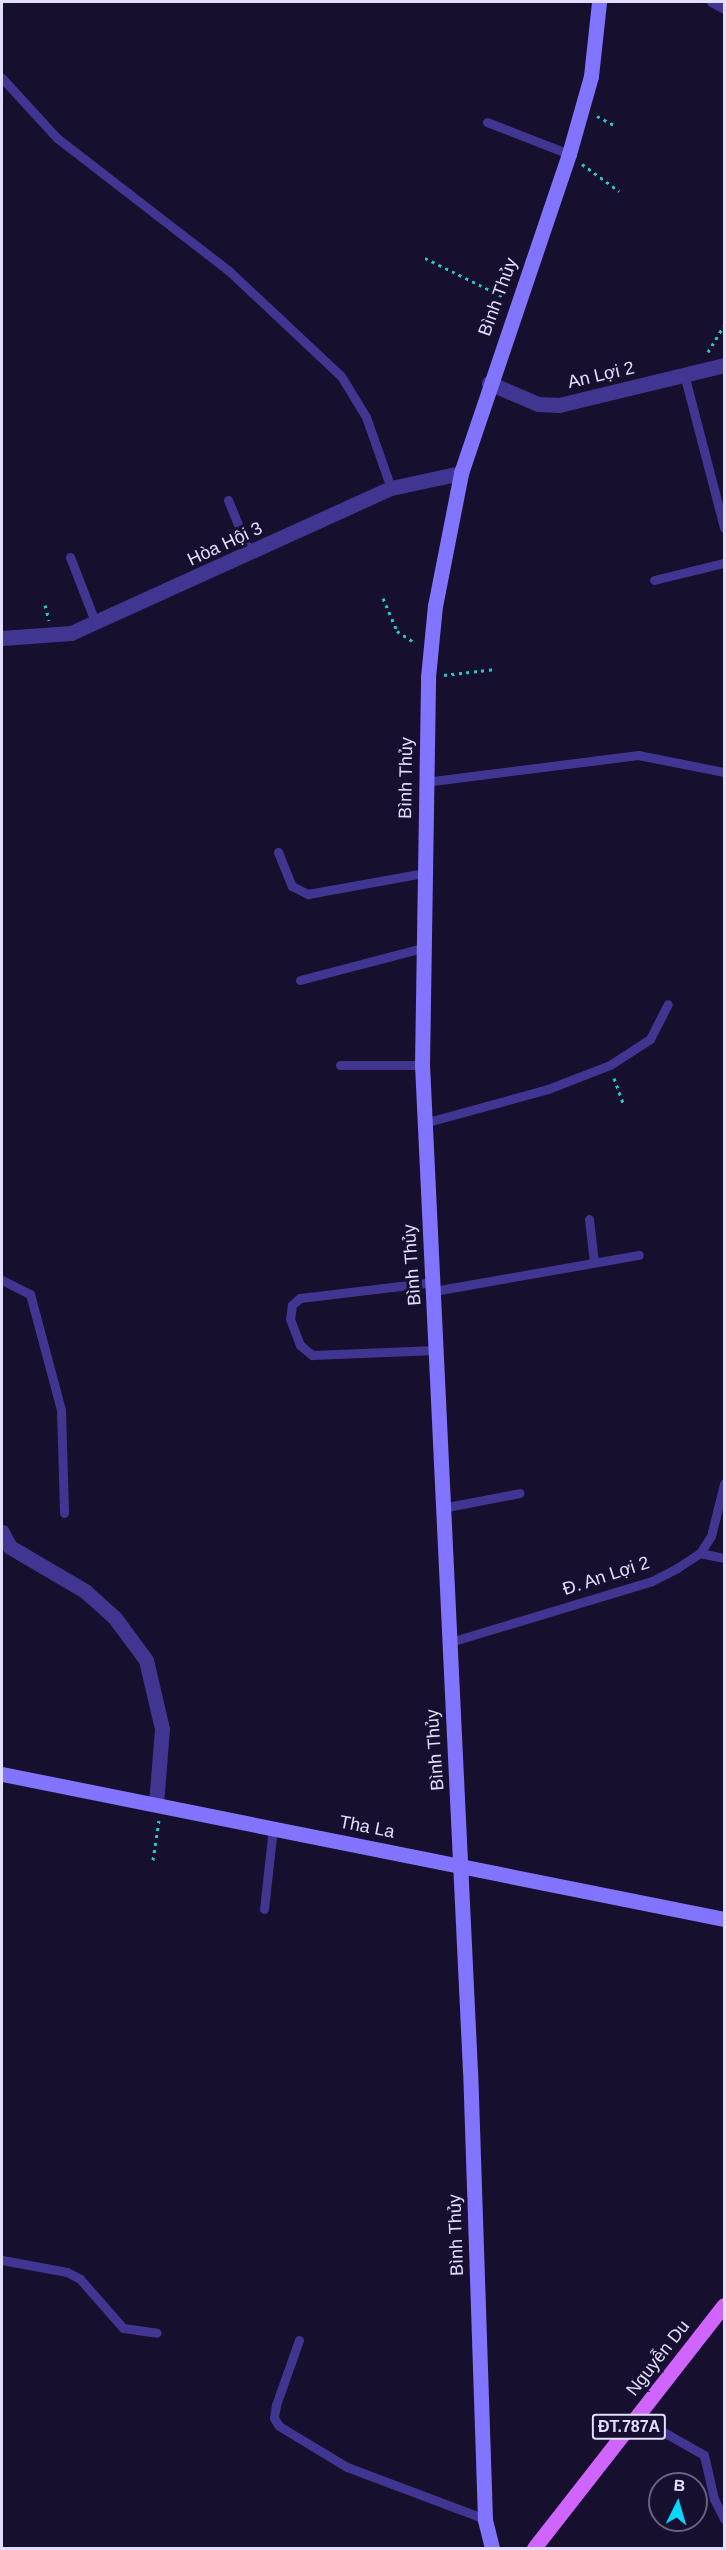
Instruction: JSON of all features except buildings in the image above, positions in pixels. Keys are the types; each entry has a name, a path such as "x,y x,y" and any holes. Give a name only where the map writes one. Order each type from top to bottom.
{"main road":[{"name":"Bình Thủy","path":"492,2548 484,2519 461,1866 447,1643 434,1286 422,1065 423,873 428,677 461,473 516,303 569,154 591,76 599,2"},
{"name":"Tha La","path":"2,1774 724,1919"},
{"name":"Nguyễn Du","path":"534,2548 724,2305"}],"street":[{"name":"An Lợi 2","path":"489,383 538,404 559,405 724,365"},
{"name":"Hòa Hội 3","path":"2,638 55,636 96,624 391,488 461,473"},
{"path":"2,1532 10,1547 85,1591 115,1618 146,1660 162,1729 159,1804"}],"lane":[{"path":"711,2 724,9"},
{"path":"2,78 57,138 228,270 341,376 366,417 391,488"},
{"path":"486,122 569,154"},
{"path":"690,373 724,528"},
{"path":"228,500 250,554"},
{"path":"69,557 96,624"},
{"path":"654,580 724,563"},
{"path":"425,782 638,755 724,772"},
{"path":"278,852 292,886 308,894 423,873"},
{"path":"300,980 422,948"},
{"path":"424,1123 548,1089 610,1065 650,1039 668,1004"},
{"path":"340,1065 422,1065"},
{"path":"589,1219 594,1262"},
{"path":"436,1350 312,1355 300,1345 290,1319 292,1305 300,1298 434,1286 639,1255"},
{"path":"2,1280 30,1294 58,1400 64,1513"},
{"path":"724,1484 711,1536 700,1553 724,1558"},
{"path":"442,1508 520,1493"},
{"name":"Đ. An Lợi 2","path":"447,1643 652,1581 700,1553"},
{"path":"264,1910 273,1828"},
{"path":"2,2260 67,2272 80,2279 123,2328 157,2333"},
{"path":"299,2340 276,2405 274,2418 279,2426 347,2467 484,2519"},
{"path":"637,2417 704,2455 714,2499 724,2519"}],"path":[{"path":"582,108 616,126"},
{"path":"569,154 619,191"},
{"path":"425,258 516,303"},
{"path":"690,373 724,325"},
{"path":"383,598 397,632 431,652"},
{"path":"428,677 496,669"},
{"path":"610,1065 624,1105"},
{"path":"153,1860 159,1804"}]}
